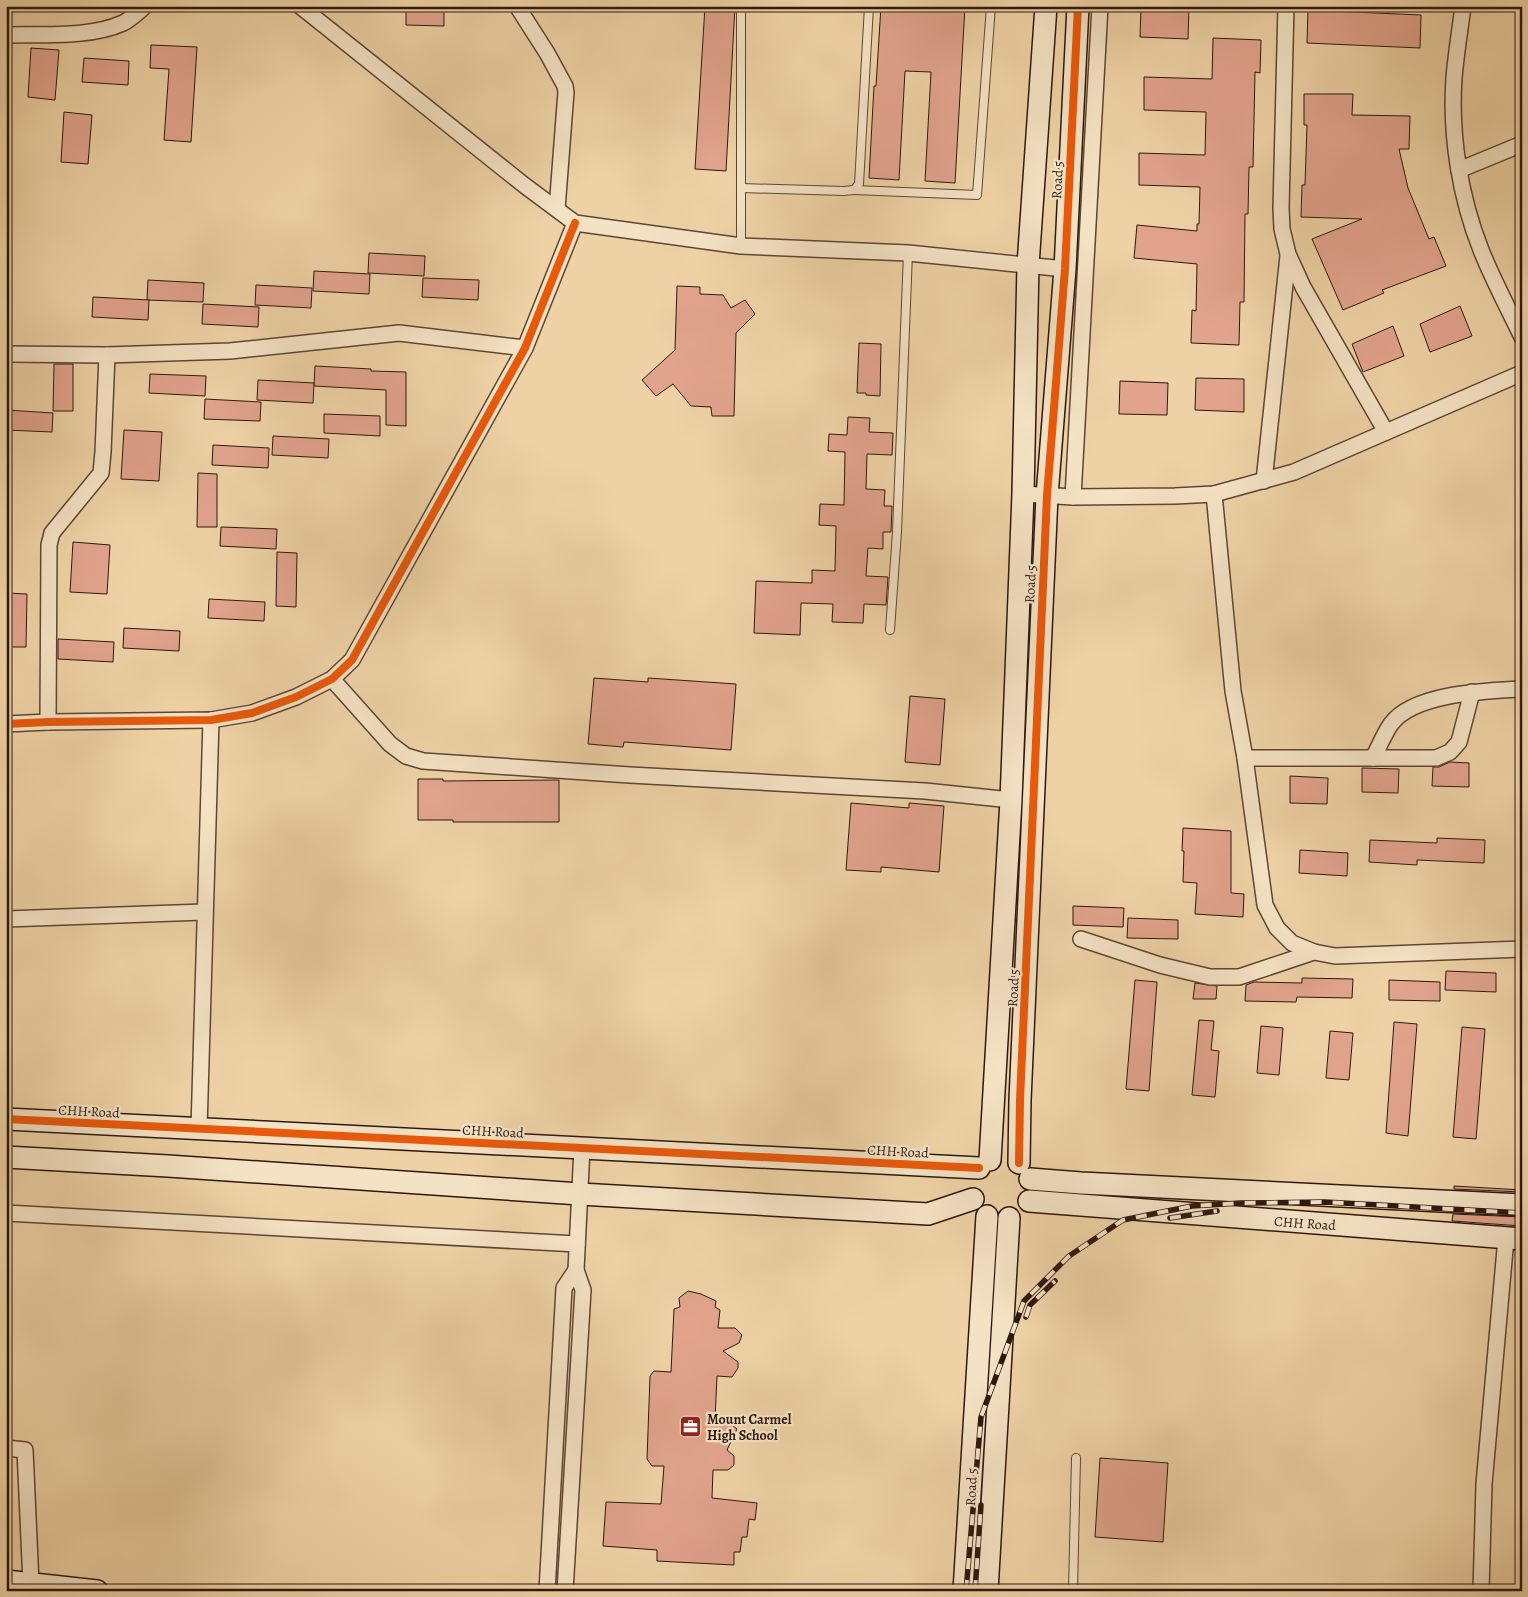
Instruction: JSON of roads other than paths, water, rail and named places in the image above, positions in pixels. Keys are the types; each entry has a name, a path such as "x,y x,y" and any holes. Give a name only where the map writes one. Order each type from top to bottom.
{"street":[{"path":"6,35 67,34 108,28 125,22 145,6"},
{"path":"300,6 494,161 575,223 741,246 908,253 1065,268"},
{"path":"517,6 548,53 565,86 557,209"},
{"name":"Road 5","path":"984,1164 1011,800 1023,494 1028,265 1046,6"},
{"name":"Road 5","path":"1025,1171 1020,1100 1047,496 1065,268 1078,6"},
{"path":"1073,497 1100,6"},
{"path":"1286,6 1282,229 1288,254 1303,287 1386,432"},
{"path":"1463,6 1454,87 1454,120 1459,170 1470,217 1481,250 1522,337"},
{"path":"1459,170 1522,144"},
{"path":"6,724 211,720 252,713 296,697 332,679 352,660 370,630 525,348 575,223"},
{"path":"1264,481 1288,254"},
{"path":"6,354 107,355 230,351 399,333 525,348"},
{"path":"48,722 49,545 52,533 101,473 104,452 107,355"},
{"path":"1023,494 1073,497 1214,494 1294,472 1522,373"},
{"path":"1214,494 1233,691 1245,758 1265,905 1277,928 1292,943 1314,952 1335,956 1522,948"},
{"path":"332,679 390,744 406,756 423,760 630,776 925,791 1011,800"},
{"path":"1373,758 1391,724 1404,711 1420,704 1472,692 1522,689"},
{"path":"1245,758 1436,758 1450,752 1459,742 1472,692"},
{"path":"199,1129 211,720"},
{"path":"6,919 204,912"},
{"path":"1081,939 1160,965 1210,978 1239,977 1314,952"},
{"name":"CHH Road","path":"6,1119 582,1148 984,1164"},
{"path":"565,1591 583,1290 576,1270 582,1148"},
{"path":"6,1158 168,1166 580,1194 928,1214 973,1199"},
{"path":"1004,1158 1025,1171 1032,1190 1029,1201 1020,1212 1009,1218 987,1216 977,1206 973,1199 972,1183 984,1164 1004,1158"},
{"name":"CHH Road","path":"1025,1171 1081,1183 1522,1206"},
{"name":"CHH Road","path":"1029,1201 1514,1239"},
{"path":"6,1214 577,1244"},
{"name":"Road 5","path":"964,1591 987,1216"},
{"name":"Road 5","path":"987,1591 1009,1218"},
{"path":"1481,1591 1484,1484 1514,1239"},
{"path":"547,1591 564,1288 576,1270"},
{"path":"6,1448 25,1450 31,1584"},
{"path":"6,1581 97,1591"}],"lane":[{"path":"741,6 741,246"},
{"path":"854,190 859,184 869,6"},
{"path":"741,188 977,195 991,6"},
{"path":"890,630 897,532 908,253"},
{"path":"1073,1591 1076,1458"}],"railway":[{"path":"966,1591 981,1417 1024,1301 1069,1256 1123,1220 1192,1206 1241,1203 1325,1202 1522,1213"},
{"path":"1170,1218 1217,1211"},
{"path":"1026,1317 1030,1305 1055,1281"},
{"path":"975,1591 981,1505"}],"place":[{"name":"Mount Carmel High School","path":"691,1427"}]}
